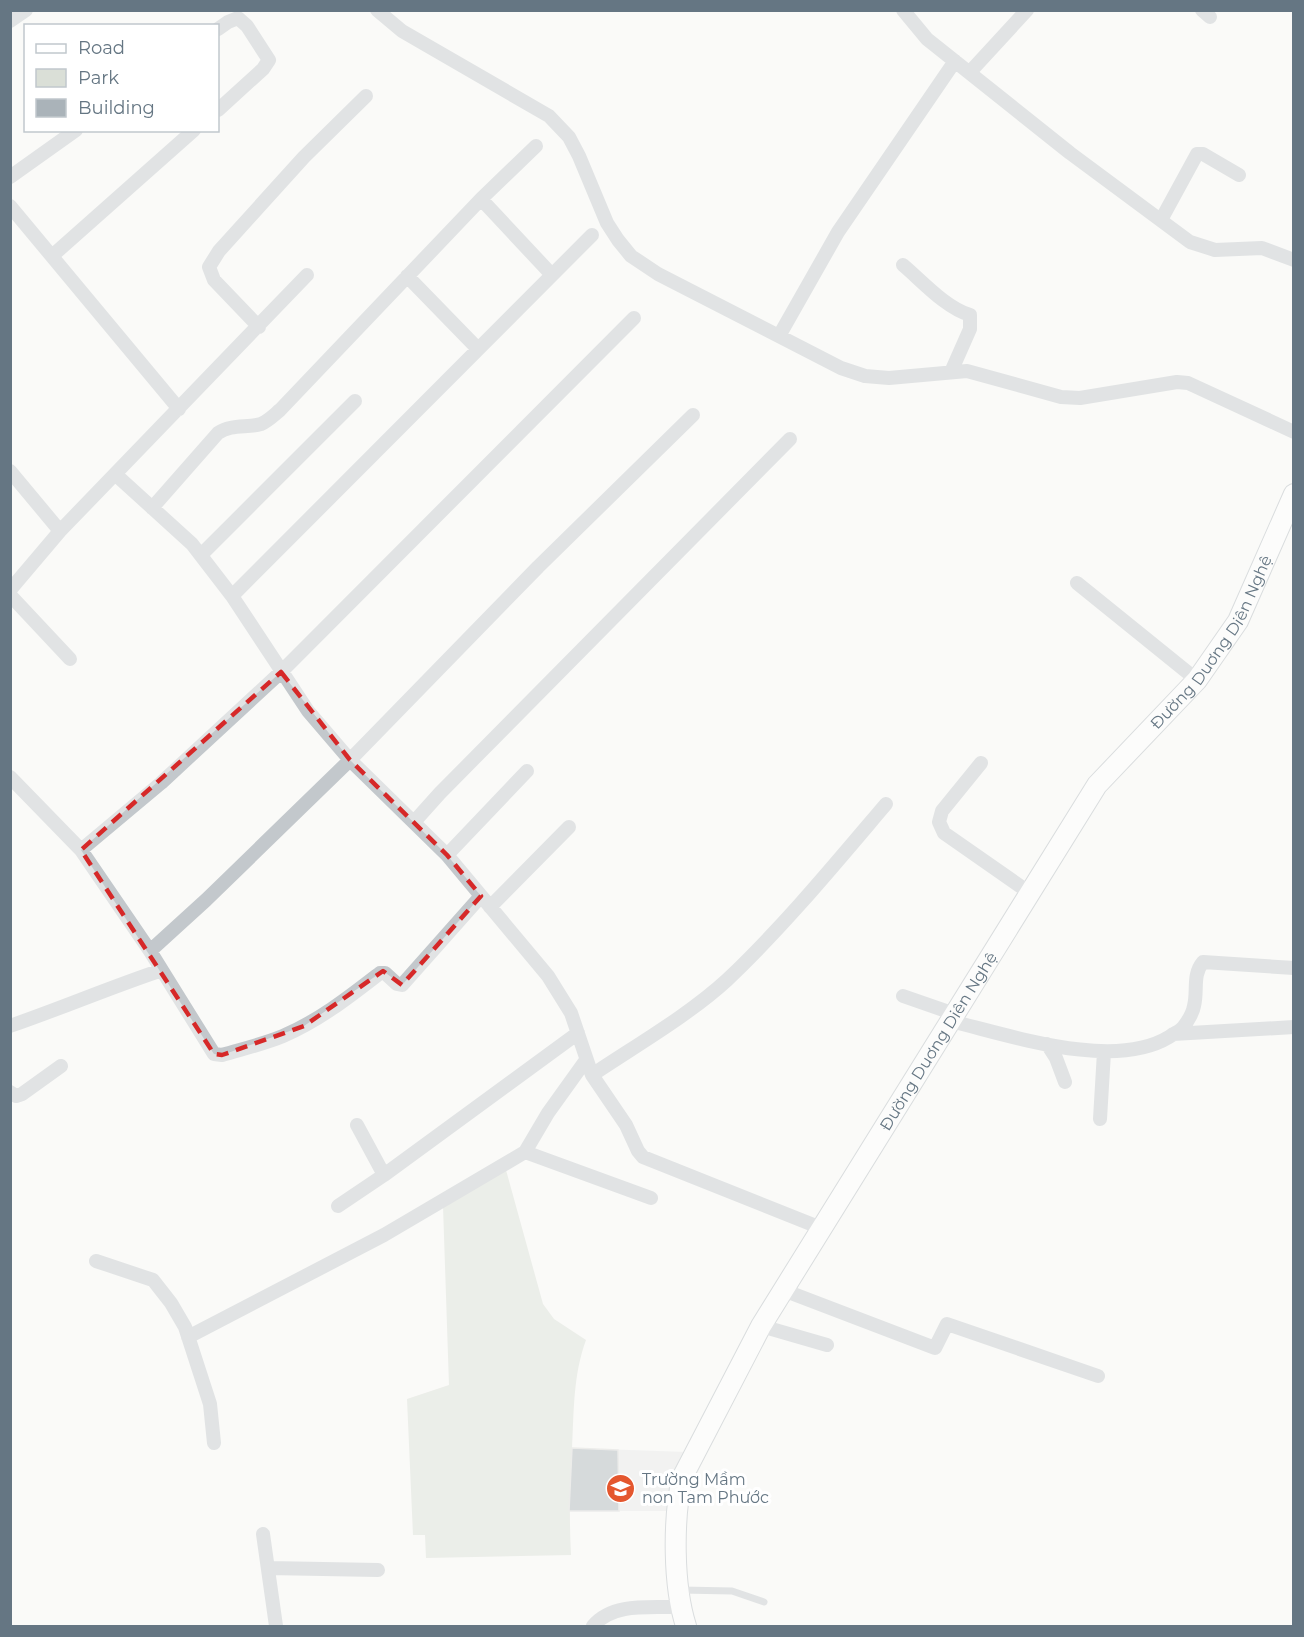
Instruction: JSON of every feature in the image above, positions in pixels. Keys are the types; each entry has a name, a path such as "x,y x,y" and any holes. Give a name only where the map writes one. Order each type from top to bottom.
{"street":[{"path":"10,21 26,10"},
{"path":"377,10 402,31 549,116 569,137 586,170 606,223 631,256 658,274 841,368 866,376 889,378 967,371 1061,398 1080,398 1171,382 1188,383 1293,432"},
{"path":"903,10 927,39 1070,153 1190,242 1215,250 1262,248 1293,260"},
{"path":"970,72 1028,10"},
{"path":"219,28 238,18 247,26 269,60 263,69 219,109"},
{"path":"779,336 838,232 955,61"},
{"path":"259,327 214,280 209,267 219,251 304,157 366,96"},
{"path":"10,177 73,132"},
{"path":"52,256 192,132"},
{"path":"152,508 218,433 224,429 259,424 280,410 406,276 536,146"},
{"path":"1161,220 1197,154 1203,154 1239,175"},
{"path":"481,200 552,275"},
{"path":"10,206 179,409"},
{"path":"232,596 592,235"},
{"path":"903,265 936,292 944,303 970,315 970,329 951,372"},
{"path":"10,590 60,531 307,275"},
{"path":"406,276 478,349"},
{"path":"81,850 161,783 281,672 634,318"},
{"path":"201,555 355,401"},
{"path":"150,951 350,760 538,567 693,415"},
{"path":"414,822 790,439"},
{"path":"10,471 60,531"},
{"path":"115,474 192,544 232,596 308,711 350,760 447,855 558,990 571,1013 592,1075 626,1125 643,1157 821,1228"},
{"name":"Đường Duơng Diên Nghệ","path":"686,1626 679,1599 675,1530 677,1501 682,1478 761,1326 1097,785 1197,680 1238,621 1293,494"},
{"path":"1077,583 1197,680"},
{"path":"10,595 70,659"},
{"path":"981,763 942,811 939,822 944,833 1030,893"},
{"path":"447,855 527,771"},
{"path":"10,777 81,850 150,951 214,1054 222,1055 281,1037 304,1026 338,1006 380,973 386,973 402,986 481,896"},
{"path":"592,1075 695,1006 726,981 809,894 886,804"},
{"path":"490,907 569,826"},
{"path":"903,996 952,1017 1047,1044 1104,1052 1134,1050 1160,1042 1183,1028 1194,1007 1198,968 1203,962 1293,968"},
{"path":"10,1026 162,970"},
{"path":"1173,1034 1293,1027"},
{"path":"338,1206 578,1033"},
{"path":"1047,1044 1056,1058 1065,1082"},
{"path":"1100,1119 1104,1052"},
{"path":"188,1337 384,1235 525,1152 548,1113 586,1060"},
{"path":"10,1092 16,1096 22,1094 61,1066"},
{"path":"357,1125 384,1175"},
{"path":"525,1152 651,1198"},
{"path":"96,1261 153,1280 171,1303 185,1327 210,1404 214,1443"},
{"path":"783,1290 934,1348 947,1324 1098,1376"},
{"path":"761,1326 827,1345"},
{"path":"263,1533 276,1626"},
{"path":"268,1568 378,1570"},
{"path":"593,1626 605,1616 626,1608 679,1599"}],"lane":[{"path":"679,1599 732,1591 764,1602"}],"highlighted area":[{"path":"281,672 350,760 447,855 481,896 402,985 383,971 304,1026 222,1055 214,1054 81,850"}],"shaded area":[{"name":"Trường Mầm non Tam Phước","path":"572,1448 686,1452 674,1475 668,1511 569,1511"}],"green space":[{"path":"506,1170 543,1304 554,1319 586,1340 576,1380 574,1407 570,1502 571,1555 426,1558 425,1535 413,1535 407,1399 449,1385 443,1206"}],"building":[{"path":"572,1448 618,1450 619,1511 569,1511"}],"place":[{"name":"Trường Mầm non Tam Phước","path":"621,1488"}]}
